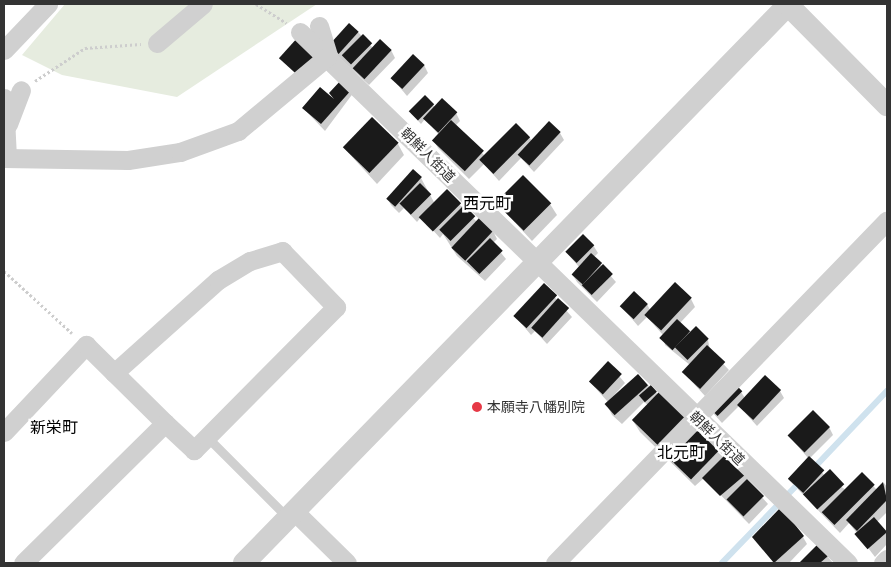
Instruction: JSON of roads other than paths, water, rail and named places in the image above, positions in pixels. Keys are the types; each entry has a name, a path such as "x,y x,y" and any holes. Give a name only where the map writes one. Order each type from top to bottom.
{"street":[{"path":"4,50 48,4"},
{"path":"157,43 203,4"},
{"path":"244,563 788,4 887,105"},
{"path":"12,94 6,130 6,158 128,160 180,152 238,131 328,56 319,26"},
{"name":"朝鮮人街道","path":"300,32 328,56 697,419 848,563"},
{"path":"555,563 697,419 887,220"},
{"path":"4,432 86,345 114,373 165,423 194,450 336,307 282,251 250,262 218,280 114,373"},
{"path":"23,563 165,423"},
{"path":"291,515 347,563"},
{"path":"883,563 887,559"}],"lane":[{"path":"207,437 291,515"}],"waterway":[{"path":"814,468 887,391"},
{"path":"722,563 800,482"}],"place":[{"name":"本願寺八幡別院","path":"477,407"}],"district":[{"name":"西元町","path":"487,203"},
{"name":"新栄町","path":"54,427"},
{"name":"北元町","path":"681,452"}]}
